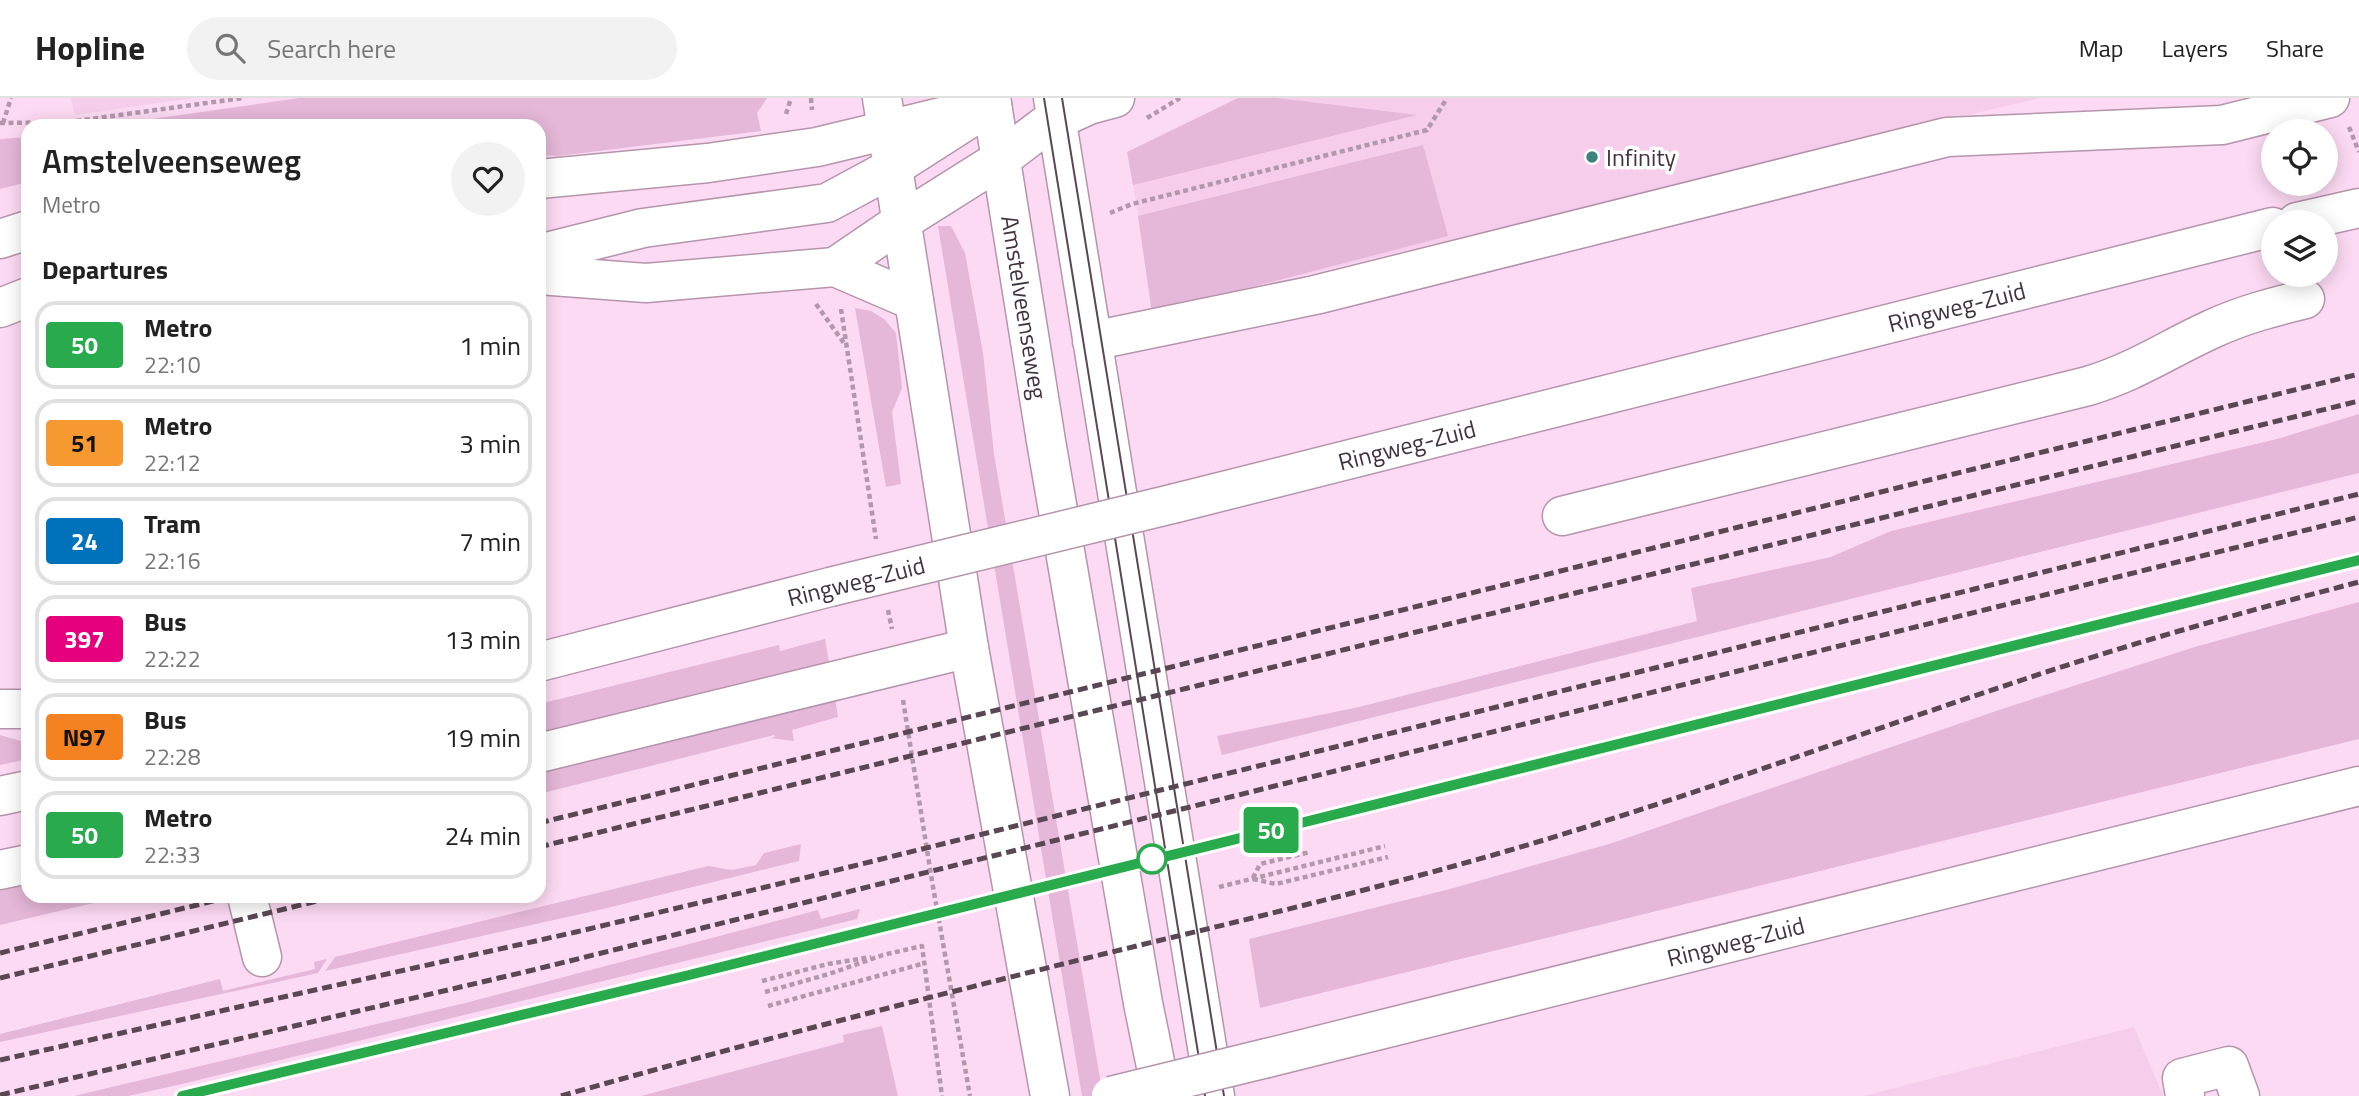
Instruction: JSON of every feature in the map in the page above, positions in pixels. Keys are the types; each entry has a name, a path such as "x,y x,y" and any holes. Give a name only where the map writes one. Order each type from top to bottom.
{"main road":[{"path":"835,267 1001,159 1055,109 1089,105 1115,98"},
{"path":"546,178 721,161 817,147 884,114 996,100"},
{"path":"546,252 643,228 827,203 892,168 996,100"},
{"name":"Amstelveenseweg","path":"996,100 1001,159 1046,441 1162,1096"},
{"path":"1092,341 1315,295 1947,138 2221,125 2321,101"},
{"path":"1055,109 1215,1096"},
{"path":"884,114 969,648 1050,1096"},
{"path":"2338,213 2356,209"},
{"name":"Ringweg-Zuid","path":"546,660 2261,231"},
{"path":"0,239 21,232"},
{"path":"546,276 646,283 835,267 914,301"},
{"path":"1562,516 2088,386 2145,365 2214,328 2254,312 2305,299"},
{"path":"0,309 21,300"},
{"path":"546,751 969,648"},
{"path":"0,709 21,709"},
{"name":"Ringweg-Zuid","path":"1111,1096 2359,786"},
{"path":"0,796 21,792"},
{"path":"0,870 21,866"},
{"path":"249,903 262,957"},
{"path":"2185,1096 2182,1078 2229,1066 2240,1096"}],"path":[{"path":"11,98 2,123 21,123"},
{"path":"91,119 243,98"},
{"path":"1109,213 1132,204 1427,130 1447,98"},
{"path":"835,267 878,548"},
{"path":"887,601 970,1096"},
{"path":"1210,889 1385,846"},
{"path":"1252,879 1260,864 1310,852"},
{"path":"1252,879 1276,884 1388,857"},
{"path":"762,981 828,964 922,946 942,1096"},
{"path":"765,992 829,974 883,954"},
{"path":"768,1006 925,963"}],"shaded area":[{"path":"71,98 193,98 75,115"},
{"path":"299,98 767,98 757,113 761,131 558,156 546,155 546,119 152,119"},
{"path":"1238,98 1277,98 1417,115 1133,185 1127,152"},
{"path":"1243,98 2039,98 1154,311 1128,153"},
{"path":"21,138 21,184 0,189 0,139"},
{"path":"1423,145 1448,236 1152,313 1138,216"},
{"path":"938,226 951,226 965,253 983,353 994,454 1103,1096 1082,1096"},
{"path":"855,308 871,311 884,319 896,333 902,388 892,412 901,484 886,487"},
{"path":"2359,414 2359,473 1222,755 1217,736 1359,707 1697,621 1691,588 1831,557 1891,531 2277,439"},
{"path":"2359,602 2359,739 1260,1008 1249,939 1450,889 1609,844 2002,709 2198,646"},
{"path":"825,639 829,662 546,736 546,702 779,645 780,651"},
{"path":"835,698 838,717 792,730 794,741 771,738 775,737 774,735 546,792 546,762"},
{"path":"0,735 21,741 21,760 0,765"},
{"path":"801,844 799,861 603,909 325,971 335,957 708,866 732,870 756,865 764,853"},
{"path":"21,878 21,903 93,903 0,925 0,882"},
{"path":"860,909 857,919 182,1084 128,1096 74,1096 465,1003 818,910 821,919"},
{"path":"327,959 318,973 0,1042 0,1034 220,979 223,991 315,969 314,962"},
{"path":"882,1026 898,1096 641,1096 844,1042 843,1035"},
{"path":"2134,1027 2163,1096 1863,1096"}],"tram line":[{"path":"1044,98 1205,1096"},
{"path":"1062,98 1224,1096"}],"railway":[{"path":"546,821 2359,374"},
{"path":"546,845 2359,401"},
{"path":"0,1060 576,932 825,873 2359,494"},
{"path":"0,1095 533,970 2359,517"},
{"path":"182,1096 685,976 2359,560"},
{"path":"561,1096 820,1026 1347,894 1507,851 1702,789 2066,665 2359,582"},
{"path":"0,953 205,903"},
{"path":"0,978 309,903"}],"metro line":[{"name":"50","path":"182,1096 685,976 2359,560"}],"place":[{"name":"Infinity","path":"1592,157"}]}
